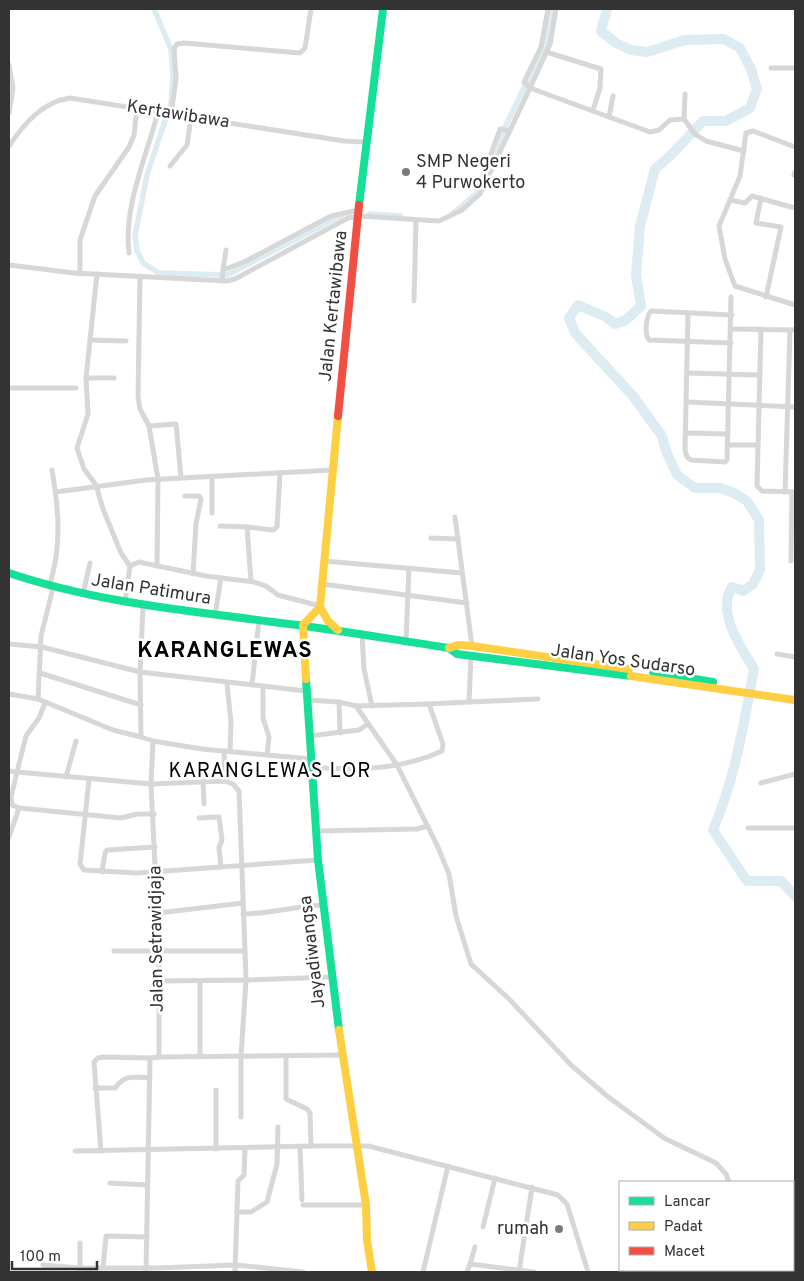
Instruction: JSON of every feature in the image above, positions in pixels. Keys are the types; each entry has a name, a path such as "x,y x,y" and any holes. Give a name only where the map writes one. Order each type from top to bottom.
{"main road":[{"name":"Jalan Kertawibawa","path":"320,606 365,142 383,9"},
{"name":"Jalan Patimura","path":"9,573 51,587 143,607 303,625"},
{"path":"303,625 320,606 328,621 339,631"},
{"name":"Jalan Yos Sudarso","path":"303,625 449,648 458,654 471,656 716,686 780,695 795,700"},
{"name":"Jayadiwangsa","path":"303,625 315,832 330,977 358,1146 372,1272"},
{"name":"Jalan Yos Sudarso","path":"449,648 458,645 472,646 693,677 716,686"},
{"name":"Jalan Yos Sudarso","path":"780,695 795,694"}],"street":[{"path":"170,115 176,79 174,54 177,44 184,43 300,53 305,48 311,9"},
{"path":"527,86 541,47 548,9"},
{"path":"223,276 244,262 345,212 430,222 448,219 462,210 480,194 506,130 546,52 553,34 556,9"},
{"path":"546,52 601,69 600,88 593,110"},
{"path":"9,65 13,88 9,113"},
{"path":"771,68 795,68"},
{"path":"527,86 642,130 656,132 670,120 684,119"},
{"path":"685,94 684,119 695,134 711,143 744,151"},
{"path":"609,117 613,96"},
{"name":"Kertawibawa","path":"9,146 19,131 43,107 61,99 70,98 150,110 170,115 365,142"},
{"path":"80,274 80,240 92,204 98,189 130,147 134,135 138,108"},
{"path":"129,253 128,236 140,172 160,112"},
{"path":"170,166 186,145 191,118"},
{"path":"485,180 500,129 506,130"},
{"path":"795,147 753,130 748,131 744,136 740,176 719,226 725,259 733,283 738,289 795,305"},
{"path":"730,200 745,204 752,196 795,208"},
{"path":"761,198 756,223 782,227 766,297"},
{"path":"9,265 80,274 223,276 235,279 321,225 345,219 359,213"},
{"path":"414,300 416,220"},
{"path":"223,276 226,250"},
{"path":"97,274 86,378 88,414 77,448 84,469 96,485 107,521 122,554 130,566 125,603"},
{"path":"140,276 138,397 140,408 150,426 158,479 157,566"},
{"path":"688,315 685,450 687,457 691,460 725,462 727,460 728,445 731,297"},
{"path":"731,343 688,343 648,340 646,336 648,315 651,311 688,315 732,315"},
{"path":"731,329 793,330 785,492"},
{"path":"761,329 757,445 758,489 794,492 792,561"},
{"path":"90,340 126,341"},
{"path":"688,373 759,375"},
{"path":"86,378 114,378"},
{"path":"9,388 76,388"},
{"path":"687,402 795,407"},
{"path":"150,426 176,424 181,478"},
{"path":"686,433 728,434"},
{"path":"728,445 757,445"},
{"path":"38,699 42,647 40,636 57,557 59,517 52,470"},
{"path":"56,492 96,485 158,479 332,470"},
{"path":"220,526 273,530 277,527 280,473"},
{"path":"212,476 212,513"},
{"path":"185,496 199,496 201,499 196,524 193,574"},
{"path":"455,517 472,646"},
{"path":"247,527 251,581"},
{"path":"431,538 458,539"},
{"path":"324,561 462,573"},
{"path":"130,566 139,562 193,574 251,581 266,586 278,595 320,606"},
{"path":"83,594 90,564"},
{"path":"406,642 409,569"},
{"path":"215,615 221,578"},
{"path":"322,584 466,604"},
{"path":"141,737 140,672 143,607"},
{"path":"252,685 259,620"},
{"path":"362,634 364,669 372,706"},
{"path":"9,644 42,647 140,672 227,684 252,685 356,706 538,699"},
{"path":"778,654 795,657"},
{"path":"469,702 471,656"},
{"path":"40,673 141,705"},
{"path":"225,781 231,723 227,684"},
{"path":"263,687 263,718 268,737 266,755"},
{"path":"9,694 38,699 113,730 153,741 266,755 337,769 394,766 440,753 443,750 429,704"},
{"path":"339,702 340,732"},
{"path":"45,703 39,718 26,736 11,797 12,805 19,808 85,816 121,818 137,814 154,814"},
{"path":"356,706 394,766 428,826 449,874 456,916 471,964 510,1000 571,1066 607,1096 664,1138 716,1162 726,1174 729,1181"},
{"path":"309,736 360,730 368,724"},
{"path":"66,777 76,741"},
{"name":"Jalan Setrawidjaja","path":"153,741 152,784 159,951 159,1057"},
{"path":"9,771 89,780 152,784 225,781 233,784 238,791 243,864 246,980 241,1056 242,1117"},
{"path":"761,783 795,774"},
{"path":"89,780 81,867 87,872 137,873 157,870 318,860"},
{"path":"203,781 204,804"},
{"path":"9,837 19,808"},
{"path":"199,818 219,817 222,840 219,848 221,866"},
{"path":"315,832 417,829 428,826"},
{"path":"748,828 795,828"},
{"path":"102,872 104,852 107,850 155,847"},
{"path":"158,913 243,903"},
{"path":"243,914 272,913 295,907 323,905"},
{"path":"114,951 245,951"},
{"path":"158,981 330,977"},
{"path":"200,981 200,1056"},
{"path":"101,1150 94,1062 98,1058 342,1055"},
{"path":"286,1056 286,1099 307,1109 310,1113 311,1146"},
{"path":"146,1270 150,1058"},
{"path":"95,1088 115,1088 118,1082 128,1078 150,1078"},
{"path":"216,1090 216,1149"},
{"path":"237,1212 251,1212 267,1202 276,1168 278,1127"},
{"path":"75,1151 311,1146 358,1146 380,1149 551,1192 563,1199 588,1272"},
{"path":"300,1147 303,1202 366,1205"},
{"path":"235,1272 238,1181 244,1176 245,1148"},
{"path":"423,1272 448,1166"},
{"path":"483,1227 495,1178"},
{"path":"110,1183 147,1185"},
{"path":"519,1272 532,1187"},
{"path":"103,1268 106,1236 147,1237"},
{"path":"80,1242 80,1268"},
{"path":"467,1272 475,1246"},
{"path":"470,1264 519,1272 534,1272"},
{"path":"43,1265 80,1268 173,1270 236,1265 303,1272"}],"waterway":[{"path":"154,9 171,49 173,77 171,103 147,175 135,236 137,250 143,263 159,273 227,275 342,215"},
{"path":"452,214 477,193 482,184 506,125 548,38 551,9"},
{"path":"607,9 601,31 616,43 631,50 647,52 685,40 724,39 740,48 751,69 757,89 750,108 726,121 703,121 655,169 640,226 636,275 641,306 626,320 615,324 606,317 578,305 569,318 575,333 633,396 662,436 666,451 677,475 695,488 720,488 734,493 747,501 759,520 760,570 753,584 743,591 732,587 728,597 727,607 732,629 754,669 733,771 713,830 747,881 781,881 795,896"},
{"path":"369,214 401,216"}],"traffic: fast":[{"path":"359,205 383,9"},
{"path":"9,573 74,591 140,604 449,648 457,654 631,676"},
{"path":"653,672 713,682"},
{"path":"306,679 318,860 339,1030"}],"traffic: slow":[{"path":"306,679 303,625 320,607 338,416"},
{"path":"320,607 328,621 338,630"},
{"path":"449,648 458,645 472,646 629,669"},
{"path":"631,676 795,700"},
{"path":"339,1030 366,1205 367,1240 372,1272"}],"traffic: jam":[{"path":"338,416 359,205"}],"place":[{"name":"SMP Negeri 4 Purwokerto","path":"406,172"},
{"name":"rumah","path":"559,1229"}],"district":[{"name":"KARANGLEWAS","path":"225,651"},
{"name":"KARANGLEWAS LOR","path":"270,772"}]}
